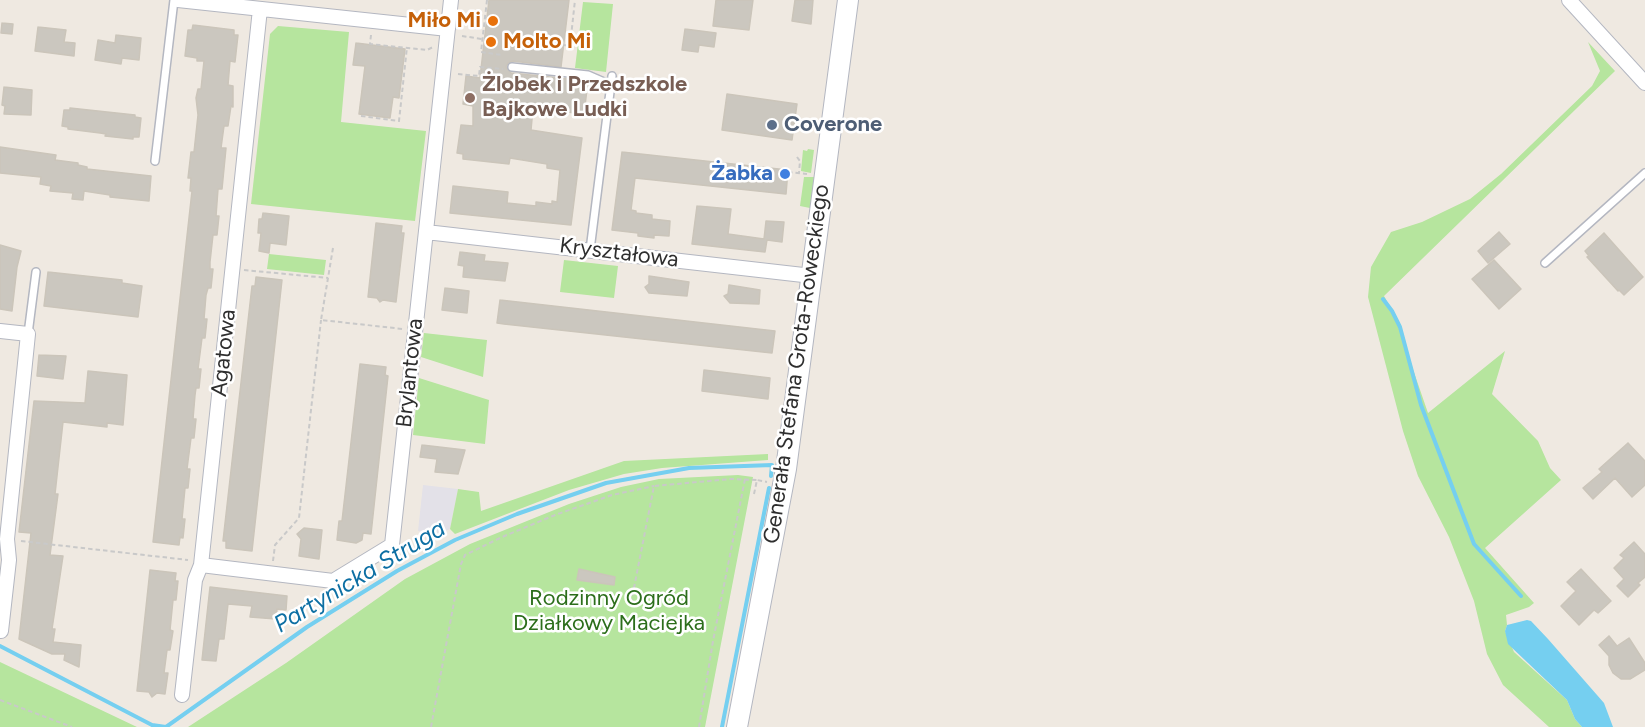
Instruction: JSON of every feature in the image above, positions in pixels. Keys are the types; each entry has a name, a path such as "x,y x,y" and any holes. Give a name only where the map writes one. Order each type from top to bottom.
{"street":[{"path":"176,0 261,5 452,32"},
{"name":"Brylantowa","path":"197,563 333,581 392,545 426,232 452,32 451,0"},
{"name":"Generała Stefana Grota-Roweckiego","path":"737,727 786,469 848,0"},
{"path":"1569,0 1645,82"},
{"name":"Agatowa","path":"182,695 261,5"},
{"name":"Kryształowa","path":"426,232 812,276"},
{"path":"0,331 28,334 7,539 9,560 2,631"}],"lane":[{"path":"155,160 176,0"},
{"path":"512,67 588,75 611,85"},
{"path":"590,250 612,76"},
{"path":"1545,263 1645,173"},
{"path":"28,334 36,272"}],"path":[{"path":"487,0 481,52 502,55"},
{"path":"564,45 570,46 575,0"},
{"path":"567,13 573,13"},
{"path":"372,29 370,44 427,50 437,44"},
{"path":"566,29 572,30"},
{"path":"452,32 482,39"},
{"path":"361,116 399,121 407,47"},
{"path":"452,73 479,76 480,67 512,70 512,67"},
{"path":"797,157 800,161 799,173"},
{"path":"788,172 807,174"},
{"path":"273,565 275,544 299,518 321,320 333,248"},
{"path":"242,270 328,278"},
{"path":"321,320 415,330"},
{"path":"699,727 713,641 745,479"},
{"path":"431,727 461,564 465,555 502,537 612,495 654,486 697,481 757,480"},
{"path":"631,603 654,486"},
{"path":"7,539 197,563"},
{"path":"0,700 72,727"}],"shaded area":[{"path":"423,485 458,489 450,529 438,534 418,531"}],"green space":[{"path":"583,2 613,4 606,72 575,68"},
{"path":"278,26 349,32 341,122 426,131 415,221 251,204 270,34"},
{"path":"1588,42 1615,71 1384,296 1401,326 1408,355 1428,413 1505,351 1492,394 1538,441 1550,468 1561,480 1485,548 1534,603 1506,615 1505,631 1514,652 1567,700 1575,719 1582,727 1549,727 1503,685 1487,654 1474,601 1449,537 1418,476 1403,431 1368,297 1371,267 1391,232 1422,222 1470,199 1501,174 1592,86 1600,71"},
{"path":"803,150 814,150 811,173 801,171"},
{"path":"804,177 814,177 810,208 800,206"},
{"path":"269,254 326,260 324,275 267,269"},
{"path":"564,260 618,266 614,298 560,292"},
{"path":"424,333 487,340 483,377 421,357"},
{"path":"419,378 489,400 485,444 413,435"},
{"path":"768,454 768,460 662,468 624,474 569,490 455,534 450,529 458,489 479,492 481,511 624,461"},
{"name":"Rodzinny Ogród Działkowy Maciejka","path":"738,475 753,477 705,727 188,727 286,663 405,579 470,544 569,504 621,487 659,479"},
{"path":"0,662 137,727 0,727"}],"water":[{"path":"1531,621 1548,639 1604,703 1613,727 1582,727 1575,719 1567,700 1508,644 1505,631 1507,625"}],"building":[{"path":"489,0 569,0 561,67 513,61 506,67 511,73 588,81 584,114 533,108 531,130 582,138 571,225 450,213 453,186 508,192 507,203 536,206 536,202 552,204 552,201 557,202 560,170 547,168 547,164 510,158 509,164 463,159 463,154 457,153 461,125 473,126 473,106 463,104 466,76 480,78"},
{"path":"716,0 753,0 749,30 713,26"},
{"path":"795,0 813,0 811,24 792,21"},
{"path":"2,23 13,24 12,34 1,33"},
{"path":"193,25 234,30 234,35 238,35 235,62 230,61 228,85 233,86 233,107 231,106 228,126 224,126 221,148 226,148 222,189 218,189 217,235 213,235 210,262 210,269 213,269 211,288 208,288 206,295 205,338 202,338 198,369 201,369 199,388 196,388 195,395 193,419 196,419 187,469 190,469 188,488 185,488 183,538 180,537 179,545 153,542 192,191 190,191 191,178 188,178 191,152 194,152 198,115 196,98 198,89 201,89 204,61 185,56 188,30 192,30"},
{"path":"38,27 66,30 64,42 75,43 74,56 35,51"},
{"path":"685,29 716,33 714,47 699,45 698,52 682,50"},
{"path":"116,35 141,38 139,60 122,58 121,64 95,60 98,40 115,43"},
{"path":"356,43 405,49 399,98 393,97 390,118 359,114 365,66 353,65"},
{"path":"4,87 32,90 31,115 4,114 5,106 2,105"},
{"path":"727,94 797,104 792,140 722,130"},
{"path":"70,108 135,115 141,118 139,137 133,137 133,139 105,136 106,134 68,129 62,126 64,110 70,110"},
{"path":"0,147 56,155 55,160 78,163 87,169 151,176 149,201 110,197 110,195 84,191 83,200 72,199 73,193 50,191 51,186 40,184 41,177 0,173"},
{"path":"622,152 788,170 786,194 635,178 631,210 652,215 652,219 670,221 669,236 654,235 654,238 638,236 638,233 612,230"},
{"path":"697,206 731,209 728,234 764,239 766,221 784,222 782,242 767,240 765,252 692,244"},
{"path":"263,213 289,216 286,245 270,243 269,253 259,251 261,233 258,233 259,219 262,219"},
{"path":"376,223 402,226 401,233 404,233 396,302 383,300 380,302 377,298 368,297"},
{"path":"1499,232 1510,244 1488,263 1478,251"},
{"path":"1604,233 1643,277 1624,295 1587,257 1589,256 1585,251"},
{"path":"0,245 21,251 12,311 0,309"},
{"path":"460,252 485,255 484,261 508,263 505,281 463,277 464,266 458,265"},
{"path":"1494,260 1521,289 1499,309 1472,279"},
{"path":"48,272 122,280 122,283 142,286 138,317 44,306"},
{"path":"649,276 689,282 687,296 649,293 645,287 649,284"},
{"path":"256,277 282,280 252,551 226,548 226,541 223,541 252,286 255,286"},
{"path":"729,285 760,290 759,304 730,303 724,296 728,294"},
{"path":"445,288 469,291 467,313 442,310"},
{"path":"500,300 775,331 772,353 497,323"},
{"path":"39,355 66,356 63,379 37,376"},
{"path":"360,364 386,367 385,375 388,376 371,534 363,533 362,540 356,543 337,540 339,521 342,521"},
{"path":"704,370 770,378 768,399 702,391"},
{"path":"88,371 127,375 123,425 107,423 107,427 63,422 55,494 58,494 50,555 63,556 52,629 55,629 53,642 81,645 79,667 64,660 65,654 52,654 19,639 31,533 19,532 34,401 85,403"},
{"path":"1628,443 1645,461 1645,485 1632,497 1615,478 1593,499 1583,488 1602,472 1599,469"},
{"path":"422,445 465,450 458,474 435,472 437,459 420,457"},
{"path":"304,528 322,530 319,559 299,556 301,539 297,534"},
{"path":"1634,542 1645,554 1645,577 1628,597 1617,586 1624,579 1614,568 1624,558 1620,555"},
{"path":"579,569 615,577 614,585 577,580"},
{"path":"1581,569 1611,601 1598,613 1594,610 1579,625 1561,606 1576,591 1567,582"},
{"path":"150,570 176,573 175,581 178,581 176,600 173,600 170,630 173,631 170,650 167,650 164,673 168,673 165,694 157,693 152,697 149,692 137,691"},
{"path":"210,587 287,596 286,610 277,609 276,619 250,617 252,606 228,604 224,639 219,639 216,661 202,660"},
{"path":"1609,636 1617,646 1629,638 1645,663 1645,670 1630,679 1621,679 1613,673 1609,665 1609,656 1599,645"}],"waterway":[{"path":"1383,299 1400,327 1421,405 1474,544 1521,596"},
{"name":"Partynicka Struga","path":"0,646 152,725 166,727 307,627 397,571 455,540 517,514 606,483 689,468 772,465 771,476"},
{"path":"722,727 769,488"}],"place":[{"name":"Miło Mi","path":"493,21"},
{"name":"Molto Mi","path":"491,42"},
{"name":"Żlobek i Przedszkole Bajkowe Ludki","path":"470,98"},
{"name":"Coverone","path":"772,125"},
{"name":"Żabka","path":"785,174"}]}
